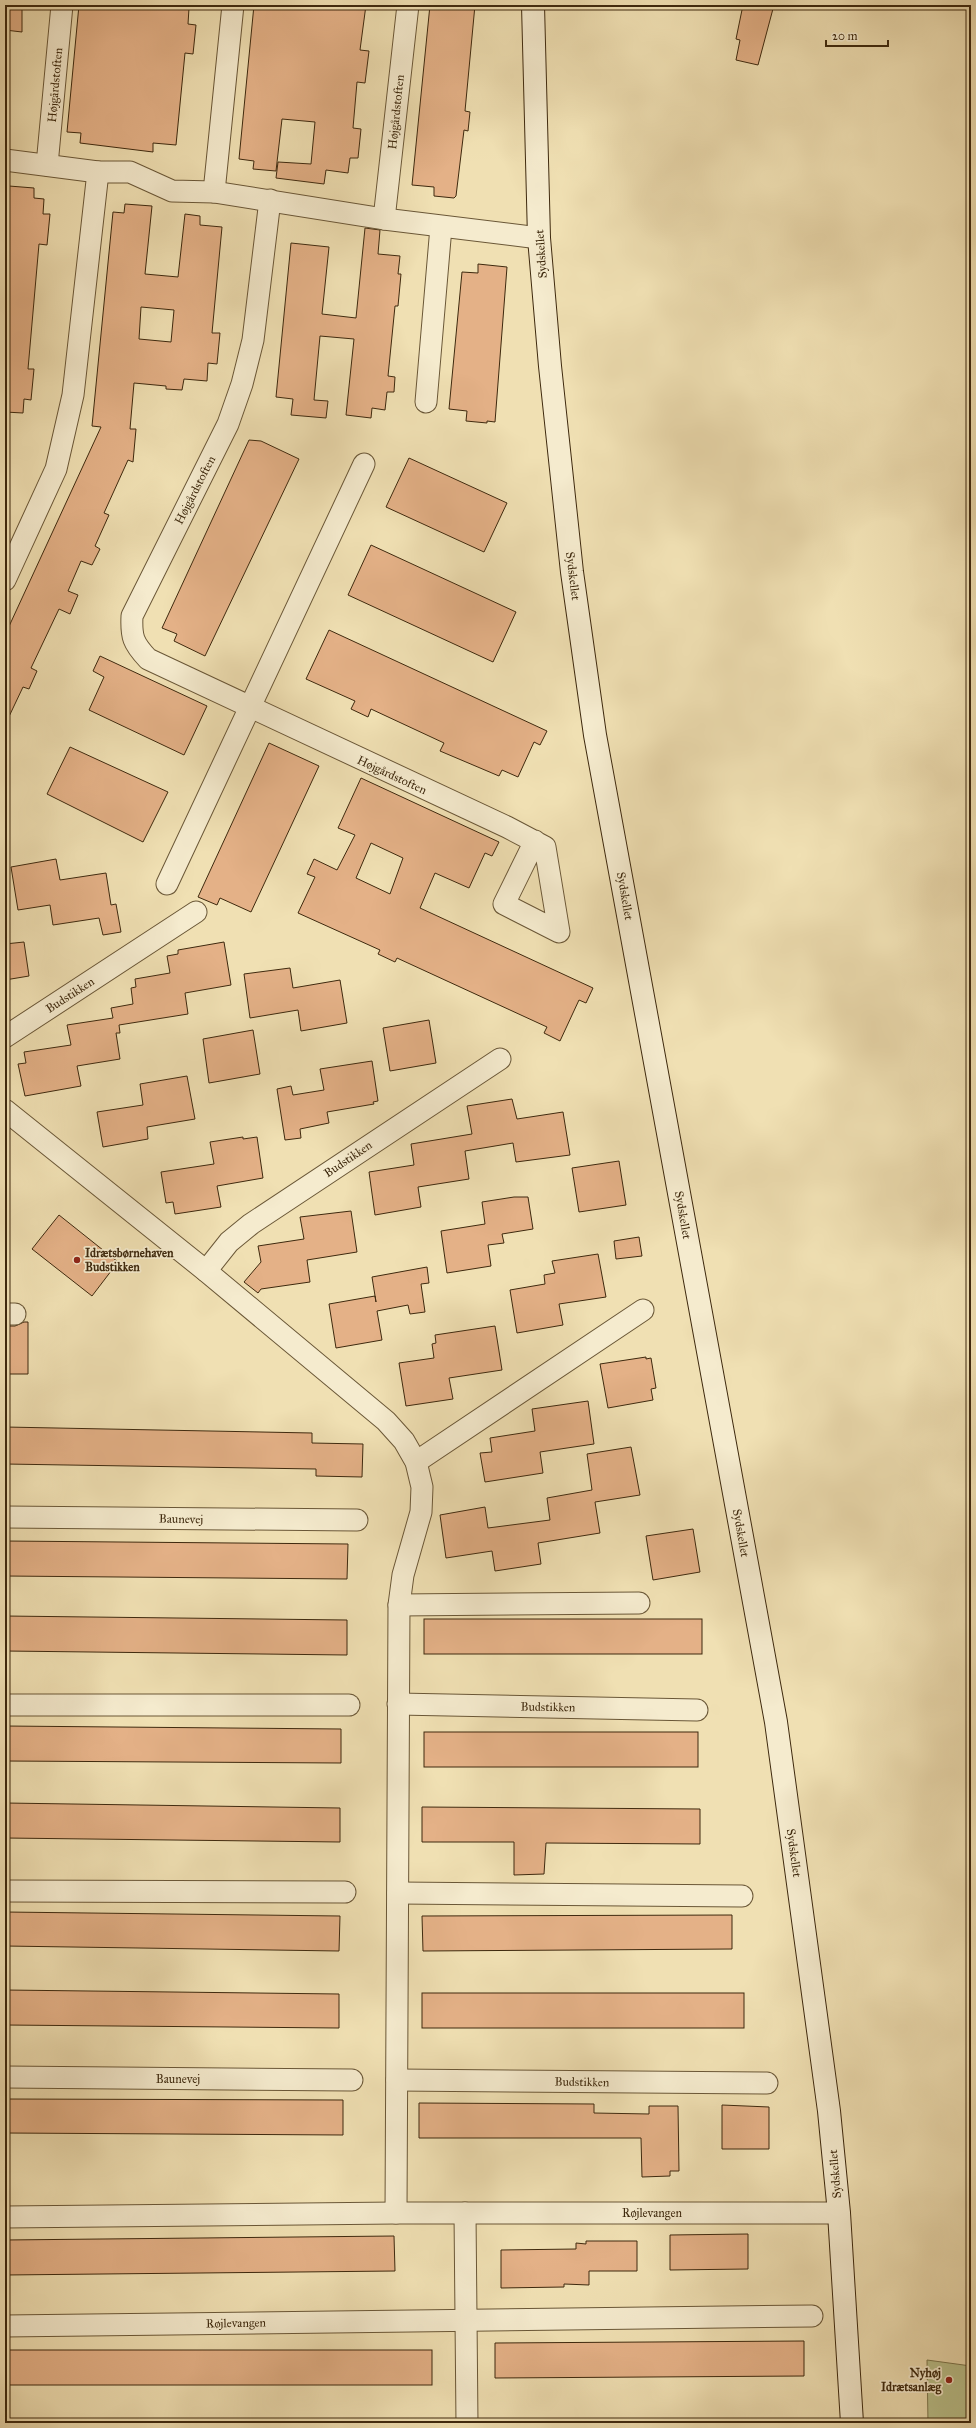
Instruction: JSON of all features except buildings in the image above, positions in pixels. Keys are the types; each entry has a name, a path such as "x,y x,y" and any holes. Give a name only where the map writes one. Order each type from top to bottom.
{"street":[{"name":"Højgårdstoften","path":"47,165 62,5"},
{"path":"214,192 233,5"},
{"name":"Højgårdstoften","path":"384,219 408,5"},
{"name":"Sydskellet","path":"533,5 539,238 571,564 595,735 776,1722 829,2111 839,2213 852,2423"},
{"path":"5,160 98,172 130,172 172,191 214,192 384,219 539,238"},
{"path":"5,580 56,469 73,395 98,172"},
{"name":"Højgårdstoften","path":"270,200 253,340 242,384 228,424 132,616 131,631 135,645 148,658 250,708 535,841"},
{"path":"426,402 441,227"},
{"path":"167,884 364,464"},
{"name":"Budstikken","path":"5,1037 196,912"},
{"name":"Budstikken","path":"206,1271 229,1242 251,1224 500,1059"},
{"path":"5,1110 206,1271 386,1421 404,1441 416,1462 423,1499 421,1512 403,1575 400,1605 398,1704 396,2213"},
{"path":"416,1462 643,1310"},
{"name":"Baunevej","path":"5,1517 356,1520"},
{"path":"400,1605 639,1603"},
{"name":"Budstikken","path":"398,1704 697,1710"},
{"path":"5,1706 349,1705"},
{"path":"5,1890 345,1892"},
{"path":"398,1893 742,1896"},
{"name":"Baunevej","path":"5,2077 352,2080"},
{"name":"Budstikken","path":"397,2080 767,2083"},
{"name":"Røjlevangen","path":"5,2217 396,2213 839,2213"},
{"path":"465,2213 467,2423"},
{"name":"Røjlevangen","path":"5,2326 812,2316"}],"green space":[{"name":"Nyhøj Idrætsanlæg","path":"927,2360 971,2366 971,2423 928,2423"}],"place":[{"name":"Idrætsbørnehaven Budstikken","path":"77,1260"},
{"name":"Nyhøj Idrætsanlæg","path":"949,2380"}]}
